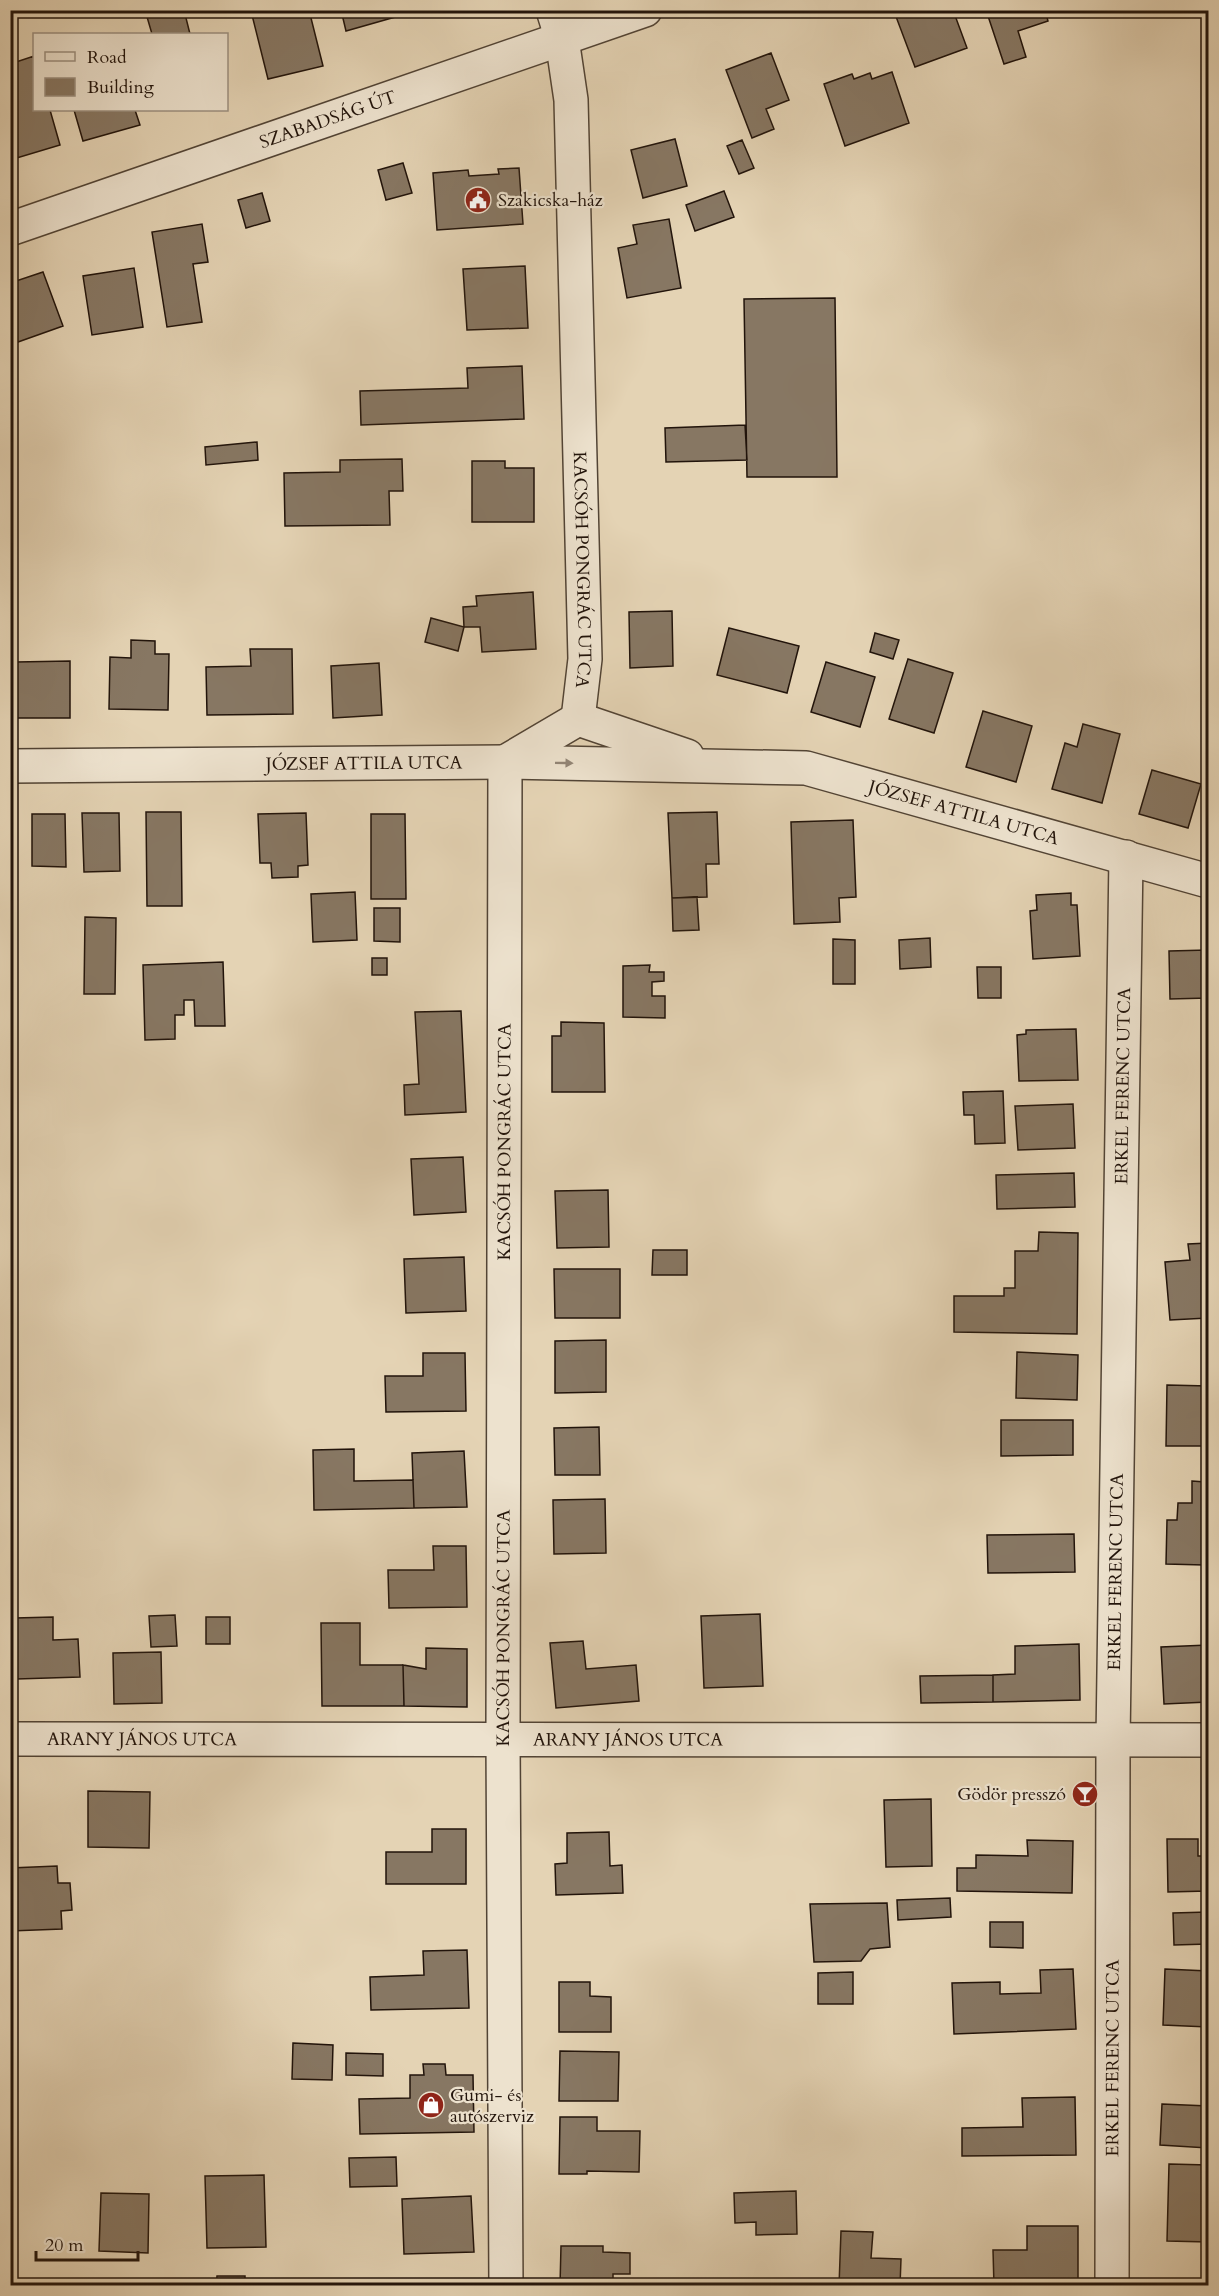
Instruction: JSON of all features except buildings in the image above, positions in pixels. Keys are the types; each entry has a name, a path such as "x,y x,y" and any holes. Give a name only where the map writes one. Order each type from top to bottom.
{"street":[{"name":"SZABADSÁG ÚT","path":"10,229 558,25 645,10"},
{"name":"KACSÓH PONGRÁC UTCA","path":"558,25 571,100 585,659 578,719"},
{"path":"505,762 578,719"},
{"name":"JÓZSEF ATTILA UTCA","path":"578,719 717,766"},
{"name":"KACSÓH PONGRÁC UTCA","path":"505,762 503,1738 506,2286"},
{"name":"JÓZSEF ATTILA UTCA","path":"10,766 505,762 806,768 1209,881"},
{"name":"ERKEL FERENC UTCA","path":"1112,2286 1113,1740 1126,857"},
{"name":"ARANY JÁNOS UTCA","path":"10,1739 1209,1740"}],"place":[{"name":"Szakicska-ház","path":"478,200"},
{"name":"Gödör presszó","path":"1085,1794"},
{"name":"Gumi- és autószerviz","path":"431,2105"}]}
